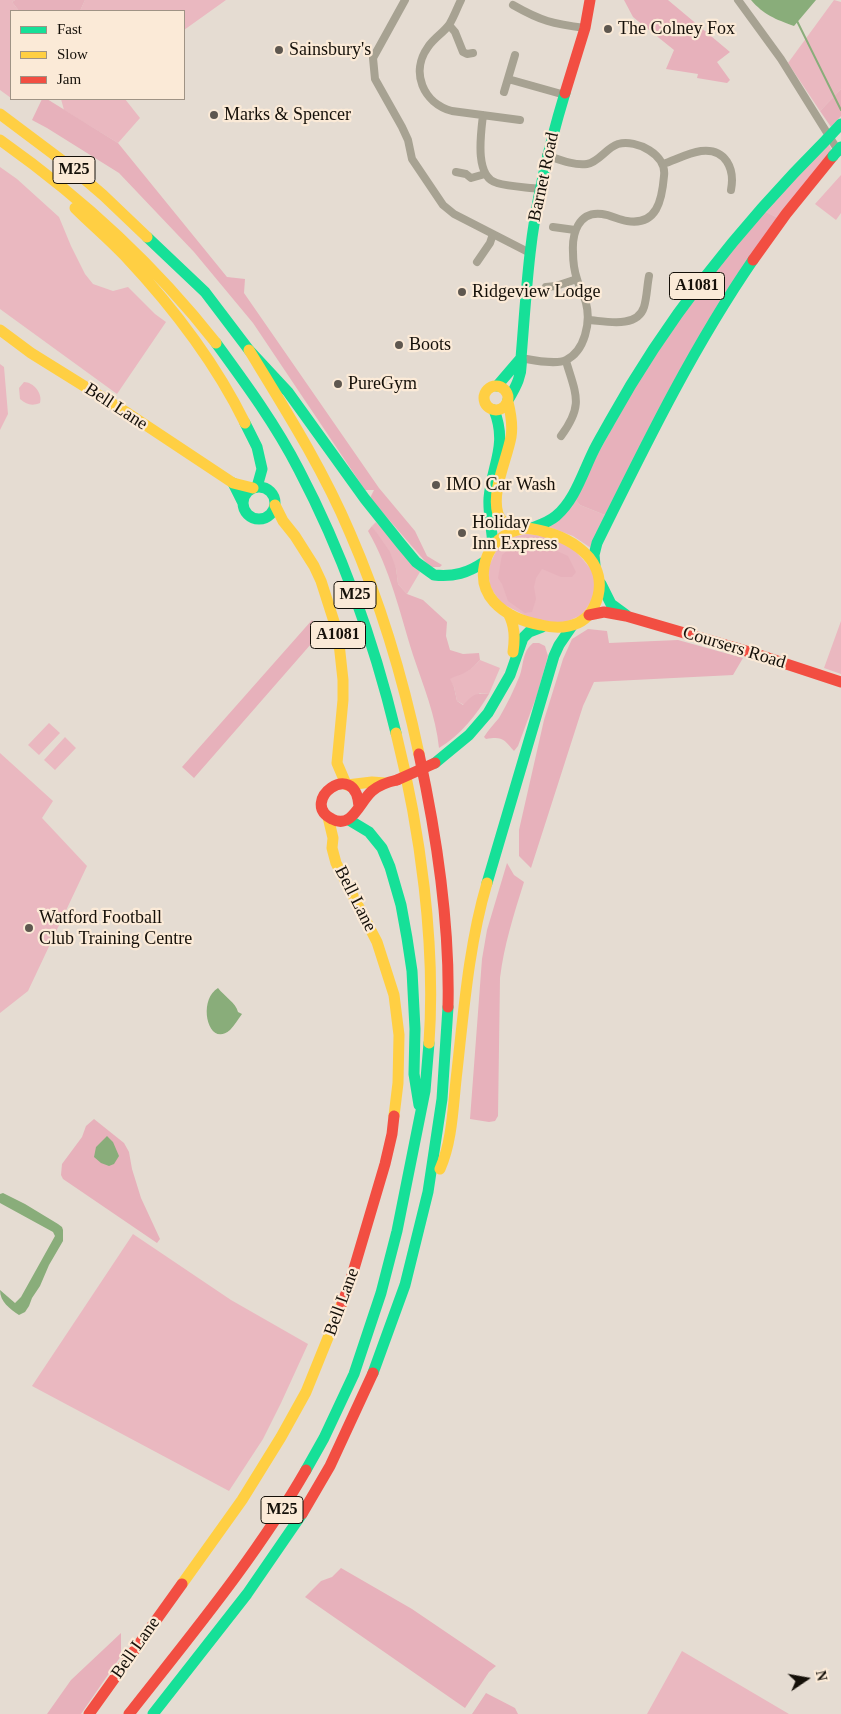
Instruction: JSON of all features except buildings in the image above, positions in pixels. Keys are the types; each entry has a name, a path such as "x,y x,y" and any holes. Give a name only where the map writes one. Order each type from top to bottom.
{"main road":[{"name":"Barnet Road","path":"508,401 522,367 521,358 530,253 546,156 585,28 590,0"},
{"name":"M25","path":"0,114 103,195 205,292 250,350 288,392 365,499 416,562 434,575 449,577 460,576 472,571 484,562"},
{"name":"A1081","path":"532,528 556,516 566,505 595,446 618,406 656,344 690,296 770,198 841,124"},
{"name":"M25","path":"0,140 50,176 120,236 184,303 219,346 261,406 315,502 356,597 371,640 398,735 414,814 422,868 430,974 430,1032 426,1084 404,1197 369,1335 345,1394 322,1442 299,1482 262,1540 203,1621 129,1714"},
{"name":"A1081","path":"595,565 594,555 597,543 666,404 706,334 752,262 806,187 838,153"},
{"name":"M25","path":"50,176 76,208 124,255 172,310 212,366 237,406 257,447 262,469 255,488"},
{"name":"Bell Lane","path":"0,330 233,483 255,488"},
{"name":"M25","path":"153,1714 280,1550 329,1467 358,1411 382,1354 402,1298 428,1197 436,1154 448,1048 448,986 444,896 439,851 421,755 403,685 373,590 350,534 310,453 250,350"},
{"path":"494,544 489,515 489,498 501,439 500,424 494,410 486,404 484,397 488,390 497,386 521,358"},
{"path":"497,386 507,392 512,434 502,474 497,510 502,520 514,531"},
{"path":"494,410 501,410 508,401"},
{"name":"Bell Lane","path":"233,483 243,503"},
{"path":"266,517 275,505 273,496 266,489 255,488 246,494 243,503 246,512 257,519 266,517 283,521"},
{"name":"A1081","path":"275,505 283,521 306,552 321,581 338,634 342,663 343,700 337,763 328,789"},
{"path":"532,528 552,534 573,543 586,553 595,565 601,584 599,596 589,615 572,626 561,628 542,627 508,613 492,601 485,588 484,562 494,544 514,531 532,528"},
{"name":"Coursers Road","path":"601,584 612,604 626,616"},
{"name":"Coursers Road","path":"589,615 604,612 626,616 753,653 841,682"},
{"path":"508,613 515,631 510,674"},
{"name":"M25","path":"428,1197 444,1160 451,1124 468,973 479,908 554,656 572,626"},
{"path":"348,820 339,821 328,816 322,806 322,799 328,789 338,784 385,783 397,780 435,763 452,752 483,722 500,696 524,638 529,632 542,627"},
{"name":"A1081","path":"337,763 346,784"},
{"path":"332,838 354,816 367,795 385,783"},
{"path":"346,784 358,794 359,806"},
{"name":"Bell Lane","path":"89,1714 242,1500 306,1392 348,1289 385,1164 392,1134 398,1083 399,1035 394,995 377,942 336,863 328,816"},
{"name":"M25","path":"348,820 357,823 370,833 380,845 390,867 399,898 407,932 414,983 415,1082 420,1110"}],"street":[{"path":"405,0 373,58 375,79 400,122 408,140 412,159 444,205 454,214 530,253"},
{"path":"738,0 781,58 838,153"},
{"path":"459,1 449,25 431,42 422,57 420,74 423,87 430,99 442,108 520,120"},
{"path":"513,5 555,24 585,28"},
{"path":"449,25 455,32 463,52 467,54 474,53"},
{"path":"504,92 514,54"},
{"path":"508,79 565,95"},
{"path":"483,115 480,150 485,174 497,183 540,189"},
{"path":"521,358 558,362 566,361 573,355 583,340 588,320 586,300 577,279 573,251 575,230 582,220 597,213 638,222 650,217 655,212 660,201 664,177 663,164 656,154 627,143 616,145 606,150 596,160 586,164 546,156"},
{"path":"663,164 699,151 713,152 730,164 732,172 731,190"},
{"path":"456,172 466,174 471,178 485,174"},
{"path":"553,227 575,230"},
{"path":"477,262 490,243 493,234"},
{"path":"588,320 624,322 636,318 641,314 644,306 649,276"},
{"path":"546,286 556,286 577,279"},
{"path":"561,436 574,415 576,407 575,392 566,361"}],"shaded area":[{"path":"0,0 15,0 12,2 18,10 10,10 10,97 0,90"},
{"path":"15,0 85,0 80,10 18,10 12,2"},
{"path":"85,0 226,0 185,29 185,10 80,10"},
{"path":"624,0 668,0 730,52 717,62 730,80 727,83 697,78 698,74 666,69 674,50 633,17"},
{"path":"751,0 816,0 794,26 770,16"},
{"path":"834,0 841,2 841,89 820,111 788,63"},
{"path":"841,89 841,116 831,127 820,111"},
{"path":"42,100 49,100 118,143 227,277 245,279 244,293 379,488 415,531 427,556 442,565 440,567 430,567 370,498 374,490 365,490 253,323 194,252 119,173 32,120"},
{"path":"61,100 126,100 140,118 118,143 64,110"},
{"path":"828,143 832,150 778,218 764,211"},
{"path":"0,167 17,179 59,217 85,274 93,284 113,291 128,287 155,314 166,322 117,394 0,309"},
{"path":"841,175 841,213 836,220 815,204"},
{"path":"764,211 778,218 605,515 580,505 574,498 636,384 696,295"},
{"path":"0,364 4,367 8,414 0,430"},
{"path":"24,382 31,384 39,392 40,403 25,403 20,399 19,388"},
{"path":"574,498 580,505 605,515 591,548 573,536 549,527"},
{"path":"376,522 420,572 407,594 398,584 396,568 372,526"},
{"path":"372,526 390,552 396,568 398,584 407,594 423,600 447,622 446,636 450,650 463,654 479,653 480,660 472,668 450,679 457,701 463,705 474,695 480,693 489,694 467,724 439,748 432,712 394,592 382,560 368,531"},
{"path":"527,534 549,538 569,546 594,572 595,596 582,615 561,624 530,618 501,603 490,587 488,571 497,549 512,537"},
{"path":"525,542 537,542 568,556 576,572 572,577 561,577 542,569 536,578 534,587 536,599 532,612 525,613 508,601 498,578 502,555 512,547"},
{"path":"312,620 317,628 318,636 194,778 182,767"},
{"path":"841,621 841,674 824,668"},
{"path":"588,629 607,631 609,643 678,640 743,658 733,675 594,682 583,706 531,868 519,856 519,830 544,720 563,659 572,639"},
{"path":"533,643 545,646 548,656 537,695 518,746 514,751 502,739 486,739 484,737 499,718 508,702 520,675 525,654"},
{"path":"480,660 500,668 489,694 480,693 464,705 457,701 454,687 449,679 469,670"},
{"path":"49,723 60,733 39,755 28,745"},
{"path":"65,737 76,748 55,770 44,760"},
{"name":"Watford Football Club Training Centre","path":"0,753 53,801 42,818 87,866 28,991 0,1013"},
{"path":"507,863 514,875 524,882 504,954 500,978 498,1116 495,1121 489,1122 470,1119 482,959 487,930"},
{"path":"218,988 238,1012 242,1014 230,1030 222,1034 216,1033 211,1028 207,1012 208,1002"},
{"path":"94,1119 124,1143 129,1152 141,1198 160,1239 157,1243 63,1179 61,1175 62,1164 82,1137 86,1126"},
{"path":"107,1136 113,1142 119,1156 114,1164 109,1166 101,1163 94,1157 96,1147"},
{"path":"3,1193 58,1224 63,1230 63,1241 49,1265 40,1286 25,1312 19,1315 4,1302 0,1290 15,1303 21,1297 55,1236 53,1232 0,1203 0,1194"},
{"path":"133,1234 231,1300 308,1344 263,1439 229,1491 32,1386"},
{"path":"341,1568 412,1609 496,1666 489,1672 465,1708 305,1597 321,1581 332,1577"},
{"path":"121,1633 121,1656 81,1714 47,1714 71,1680"},
{"path":"682,1651 789,1714 647,1714"},
{"path":"486,1693 515,1708 518,1714 472,1714"}],"waterway":[{"path":"797,21 841,110"}],"traffic: fast":[{"path":"508,400 516,385 521,369 527,280 539,193 565,93"},
{"path":"827,139 841,124"},
{"path":"532,528 553,518 568,503 596,446 632,382 708,272 765,204 827,139"},
{"path":"833,156 841,147"},
{"path":"147,237 205,292 249,350 288,392 365,499 401,544 416,562 434,575"},
{"path":"595,565 594,555 597,543 651,434 689,363 753,260"},
{"path":"216,343 271,421 290,453 330,534 356,599 378,665 396,733"},
{"path":"497,386 521,358"},
{"path":"493,545 489,498 500,434 494,410"},
{"path":"245,423 257,447 262,469 257,487"},
{"path":"233,483 243,503"},
{"path":"259,487 270,492 275,503 270,514 259,519 248,514 243,503 248,492 259,487"},
{"path":"434,575 460,573 484,562"},
{"path":"601,584 611,604 626,615"},
{"path":"487,883 554,656 572,626"},
{"path":"435,763 469,735 488,713 510,675 523,638 529,632 542,627"},
{"path":"349,820 369,832 382,848 390,867 401,905 412,971 415,1029 414,1074 419,1105"},
{"path":"373,1373 405,1285 428,1192 442,1099 448,1007"},
{"path":"306,1470 324,1438 354,1374 381,1293 397,1231 425,1091 429,1043"},
{"path":"153,1714 247,1594 302,1514"}],"traffic: slow":[{"path":"0,114 68,165 147,237"},
{"path":"0,140 60,185 116,234 168,286 216,343"},
{"path":"75,208 125,256 175,314 206,356 245,423"},
{"path":"0,330 31,353 129,414 233,483 253,488"},
{"path":"249,350 316,463 350,533 372,587 390,642 406,697 419,754"},
{"path":"496,386 505,389 508,398 505,407 496,410 487,407 484,398 487,389 496,386"},
{"path":"508,402 512,433 500,476 496,505 501,519 514,531"},
{"path":"275,505 283,521 314,566 321,581 338,634 343,680 343,700 337,763 346,784"},
{"path":"525,528 553,534 566,540 578,547 589,557 596,568 599,581 598,596 591,612 582,621 574,625 560,627 528,622 504,611 488,594 483,575 487,556 499,540 509,533 525,528"},
{"path":"508,613 514,632 513,652"},
{"path":"396,733 412,808 424,887 430,966 431,1005 429,1043"},
{"path":"347,785 372,782 385,783"},
{"path":"328,817 336,863 377,942 394,995 399,1035 398,1083 394,1116"},
{"path":"440,1169 450,1134 468,976 476,929 487,883"},
{"path":"182,1584 242,1500 281,1437 306,1392 342,1303"}],"traffic: jam":[{"path":"565,93 585,28 590,0"},
{"path":"753,260 786,214 833,156"},
{"path":"589,615 604,612 626,616 753,653 841,682"},
{"path":"419,754 437,848 441,880 447,943 448,1007"},
{"path":"397,780 435,763"},
{"path":"359,806 355,792 348,785 340,784 331,788 325,794 321,803 323,812 332,819 345,821 355,813 372,791 384,784 397,780"},
{"path":"342,1303 348,1289 385,1164 394,1116"},
{"path":"302,1514 330,1466 373,1373"},
{"path":"129,1714 244,1565 287,1502 306,1470"},
{"path":"89,1714 182,1584"}],"place":[{"name":"The Colney Fox","path":"608,29"},
{"name":"Sainsbury's","path":"279,50"},
{"name":"Marks & Spencer","path":"214,115"},
{"name":"Ridgeview Lodge","path":"462,292"},
{"name":"Boots","path":"399,345"},
{"name":"PureGym","path":"338,384"},
{"name":"IMO Car Wash","path":"436,485"},
{"name":"Holiday Inn Express","path":"462,533"},
{"name":"Watford Football Club Training Centre","path":"29,928"}]}
